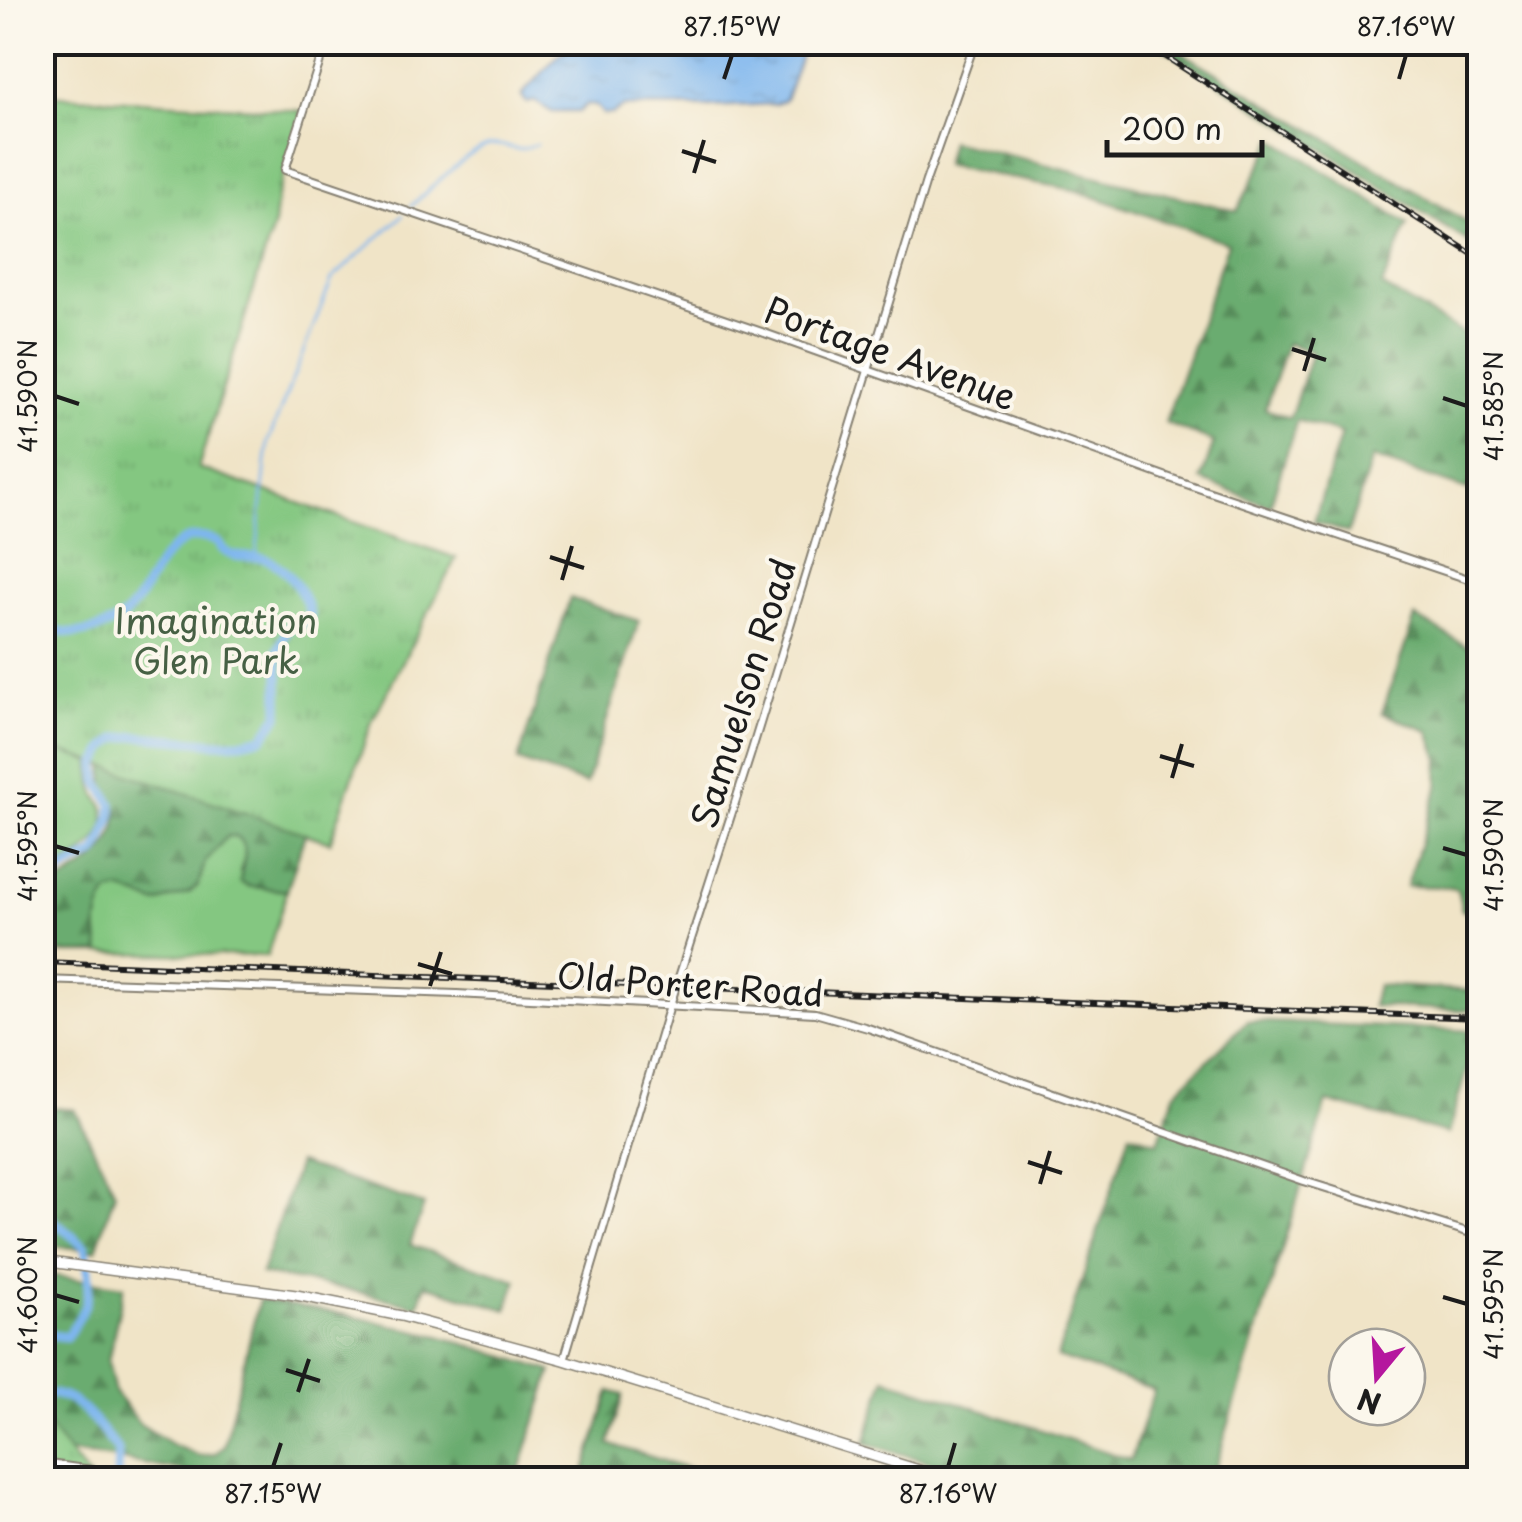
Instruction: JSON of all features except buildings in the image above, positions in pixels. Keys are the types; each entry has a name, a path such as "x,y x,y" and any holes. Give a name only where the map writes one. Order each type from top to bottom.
{"highway":[{"path":"42,1465 143,1478"}],"main road":[{"path":"42,1261 296,1295 401,1316 564,1360 951,1480"}],"street":[{"name":"Portage Avenue","path":"326,42 286,170 1480,583"},
{"name":"Samuelson Road","path":"564,1360 926,182 975,42"},
{"name":"Old Porter Road","path":"44,980 456,994 815,1013 836,1017 1304,1181 1480,1236"}],"green space":[{"path":"1156,43 1166,43 1479,229 1479,249"},
{"name":"Imagination Glen Park","path":"43,95 303,111 277,196 274,224 198,468 456,558 372,721 330,842 43,745"},
{"path":"1274,139 1408,224 1382,286 1479,343 1479,494 1372,458 1348,533 1314,522 1341,434 1297,420 1270,506 1201,480 1214,442 1165,423 1228,243 1074,190 944,165 950,141 1237,211","holes":["1287,343 1312,352 1290,418 1265,409"]},
{"name":"Imagination Glen Park","path":"274,224 198,468 456,558 372,721 330,842 305,834 287,891 241,883 244,848 236,836 227,836 205,862 198,885 189,893 155,903 122,890 109,893 99,915 100,953 43,953 43,911 50,893 104,851 112,837 117,813 105,786 105,766 43,745 42,462"},
{"path":"570,598 639,621 586,784 518,761"},
{"path":"1415,617 1479,653 1479,917 1462,910 1457,890 1450,887 1406,886 1438,788 1439,759 1429,731 1382,713"},
{"path":"43,745 92,761 93,786 105,820 102,832 86,851 43,877"},
{"path":"227,836 236,836 245,848 240,871 248,886 287,891 267,956 100,953 99,914 109,892 122,890 156,903 189,893 198,885 205,862"},
{"path":"1377,985 1479,991 1479,1011 1372,1006"},
{"path":"1247,1021 1478,1031 1448,1134 1327,1102 1212,1479 985,1479 865,1443 885,1378 1131,1460 1154,1390 1057,1357 1130,1133 1158,1142 1175,1093"},
{"path":"43,1107 75,1110 115,1192 96,1250 43,1245"},
{"path":"298,1163 424,1205 410,1245 517,1280 507,1310 426,1285 418,1306 261,1274"},
{"path":"43,1274 124,1286 108,1361 115,1393 140,1424 200,1456 214,1454 224,1446 259,1300 439,1336 552,1371 517,1479 223,1479 112,1458 43,1450"},
{"path":"610,1391 623,1395 609,1444 697,1471 694,1479 582,1479"},
{"path":"42,1419 90,1479 43,1479"}],"water":[{"path":"581,43 804,43 785,100 776,104 624,106 613,114 603,114 596,105 587,104 579,112 552,112 534,101 527,103 522,97 529,86 559,54"}],"waterway":[{"path":"410,207 483,148 498,145 522,149 536,144"},
{"path":"256,558 268,442 332,279 403,215"},
{"path":"42,626 75,633 117,622 132,608 166,555 185,540 196,538 215,541 223,550 239,557 271,561 300,590 310,616 300,626 289,626 277,652 279,715 263,737 218,743 138,736 118,738 106,748 97,765 98,781 112,804 103,840 96,853 62,871 42,892"},
{"path":"42,1211 85,1247 88,1273 85,1305 66,1337 42,1330"},
{"path":"42,1394 66,1398 94,1421 118,1450 117,1478"}],"railway":[{"path":"1143,42 1480,259"},
{"path":"42,962 1480,1018"}]}
